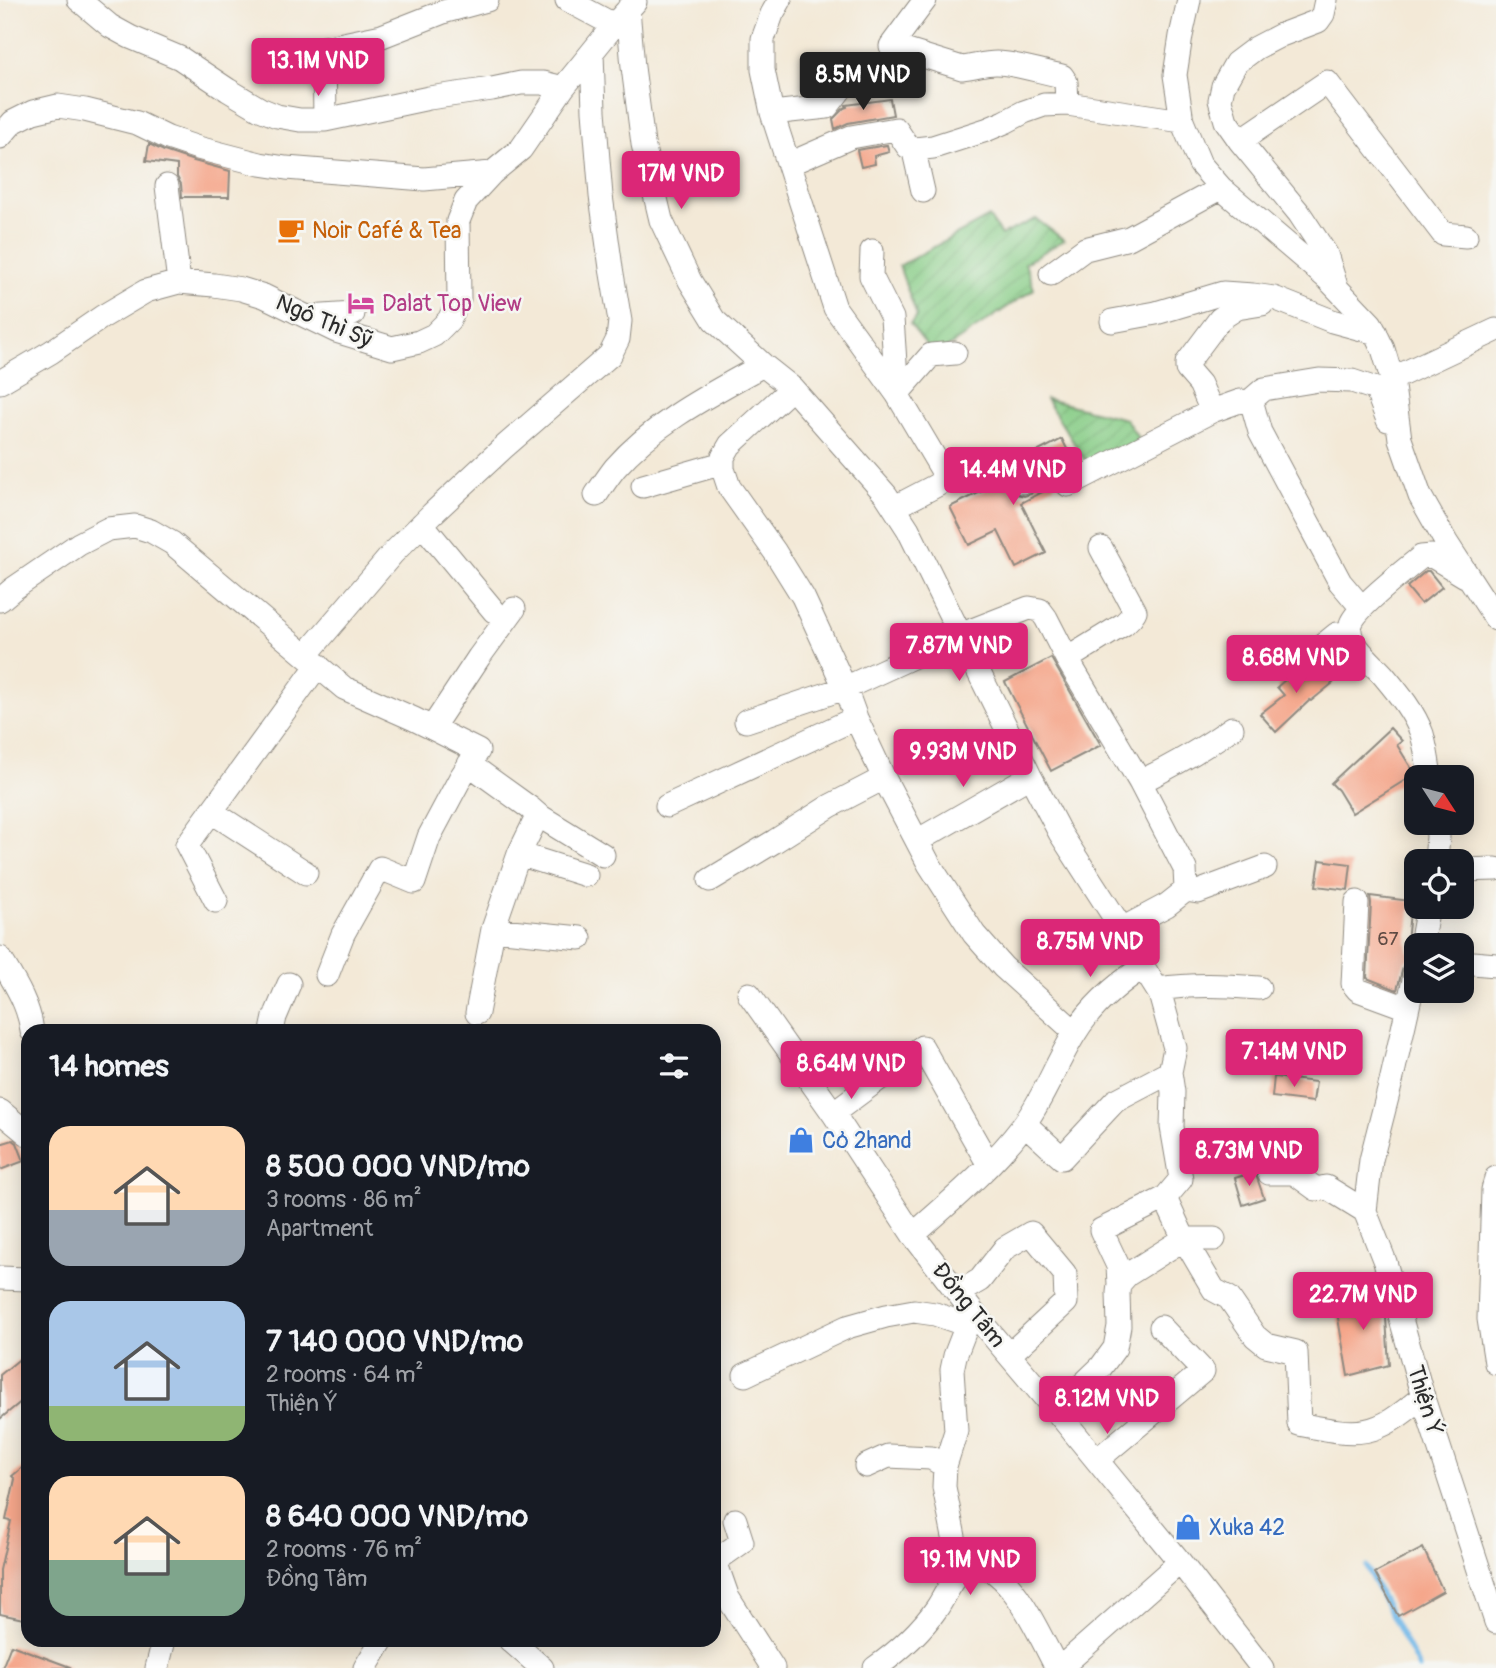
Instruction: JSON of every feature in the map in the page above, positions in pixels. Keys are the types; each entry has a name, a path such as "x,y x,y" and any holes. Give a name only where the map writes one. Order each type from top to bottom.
{"street":[{"path":"79,0 110,26 180,58 228,90 277,116 325,120 429,98 521,83 544,83 563,88"},
{"path":"325,120 324,48 382,36 443,12 487,0"},
{"path":"567,0 627,11 643,144 661,220 690,281 714,320 792,388 895,507 921,552 1060,833 1160,994 1175,1048 1170,1072 1173,1092 1172,1127 1181,1179 1165,1198 1101,1230 1118,1266 1119,1326 1115,1348 1101,1367 1056,1410"},
{"path":"780,0 763,39 763,70 772,113 835,308 897,394 942,470 943,476 939,484 895,507"},
{"path":"925,0 891,46 962,68 1000,63 1062,76 1066,82 1068,104"},
{"path":"1326,0 1323,14 1318,21 1281,35 1256,48 1236,63 1223,86 1220,100 1226,121 1299,213 1326,254 1337,289"},
{"path":"1192,4 1181,36 1175,75 1182,121 1200,164 1221,188 1337,289 1371,324 1383,349 1392,379 1400,439 1420,496 1496,619"},
{"name":"Ngô Thì Sỹ","path":"0,382 146,291 179,282 241,289 264,296 336,331 392,348 419,342 434,335 449,320 459,299 458,221 466,201 492,173 521,149 563,88 627,11"},
{"path":"216,901 187,845 212,812 312,660 393,553 503,448 610,355 618,339 620,321 601,196 592,53"},
{"path":"772,113 827,107 847,81"},
{"path":"1240,141 1327,82 1443,234 1466,236"},
{"path":"789,164 851,137 896,130 908,147 933,147 986,130 1044,105 1068,104 1182,121"},
{"path":"4,123 58,106 137,123 168,138 198,148 273,166 424,179 492,173"},
{"path":"915,149 923,191"},
{"path":"167,186 179,282"},
{"path":"1051,274 1085,249 1129,238 1221,188"},
{"path":"872,251 871,276 892,318 897,394"},
{"path":"1112,321 1156,313 1223,293 1274,298 1332,321 1376,333"},
{"path":"1212,411 1200,384 1187,369 1187,363 1201,343 1220,319 1237,308 1290,304"},
{"path":"309,317 353,314"},
{"path":"1392,379 1496,330"},
{"path":"897,394 931,355 954,353"},
{"path":"596,495 616,468 671,419 763,365"},
{"path":"1068,485 1212,411 1240,401 1249,402 1264,389 1319,380 1352,381 1376,389 1392,432 1400,439"},
{"path":"792,388 730,445 723,457 723,469 729,487 803,597 884,778 929,864 974,934 1003,967 1075,1031"},
{"path":"1249,402 1260,432 1339,582 1362,608"},
{"path":"643,486 723,463"},
{"path":"943,476 959,481 984,466 1013,465 1023,482"},
{"path":"422,524 504,610 479,657 432,728"},
{"path":"0,600 79,544 108,529 135,526 151,531 172,543 344,688 478,751 454,788 429,838 414,881 380,868 343,934 327,975"},
{"path":"1067,659 1124,624 1135,611 1101,548"},
{"path":"1428,765 1422,735 1411,710 1354,644 1350,633 1352,620 1362,608 1421,557 1432,556 1470,579"},
{"path":"746,721 845,688 960,635 1029,608 1040,610 1140,782 1185,869 1186,890"},
{"path":"1311,655 1337,634 1350,633"},
{"path":"667,806 856,718"},
{"path":"1140,782 1188,757 1232,728"},
{"path":"469,764 538,815 603,855"},
{"path":"917,841 1030,776"},
{"path":"710,880 830,806 884,778"},
{"path":"212,812 306,873"},
{"path":"477,1013 493,929 519,854 538,815"},
{"path":"519,854 586,876"},
{"path":"1122,929 1167,905 1186,890 1198,892 1265,867"},
{"path":"1474,870 1496,869"},
{"path":"1357,902 1353,984 1358,990 1407,1008"},
{"path":"493,929 580,938"},
{"path":"0,957 20,993 31,1024"},
{"path":"1474,963 1496,965"},
{"path":"913,1235 1009,1144 1041,1097 1075,1031 1102,998 1121,981 1143,967"},
{"path":"274,1024 289,984"},
{"path":"1157,989 1189,985 1259,988"},
{"name":"Đồng Tâm","path":"749,994 833,1113 913,1235 958,1293 971,1320 1009,1355 1056,1410 1262,1668"},
{"name":"Thiện Ý","path":"1408,1003 1371,1160 1365,1211 1385,1262 1423,1396 1496,1622"},
{"path":"833,1113 922,1047 989,1164"},
{"path":"1025,1124 1062,1158 1115,1101 1170,1072"},
{"path":"0,1111 21,1128"},
{"path":"1269,1173 1294,1173 1316,1189 1326,1188 1365,1211"},
{"path":"1496,1178 1493,1190 1489,1319 1496,1363"},
{"path":"1165,1198 1184,1239 1214,1290 1229,1298 1255,1336 1266,1345 1296,1352 1299,1424 1339,1432 1362,1432 1381,1427 1400,1416 1423,1396"},
{"path":"958,1293 980,1280 1005,1248 1031,1233 1065,1275 1066,1302 1009,1355"},
{"path":"1119,1284 1127,1275 1184,1239 1214,1239"},
{"path":"0,1278 21,1279"},
{"path":"746,1375 847,1327 886,1316 914,1311 971,1320 955,1356 952,1370 956,1431 945,1466 944,1487 961,1572"},
{"path":"1097,1460 1203,1371 1161,1327"},
{"path":"866,1466 888,1457 930,1458 945,1466"},
{"path":"721,1557 742,1542 735,1520"},
{"path":"876,1668 918,1632 961,1572 974,1566 985,1566 996,1573 1015,1593 1058,1668 1180,1562"},
{"path":"721,1578 728,1598 773,1668"},
{"path":"157,1668 162,1647"},
{"path":"365,1668 378,1647"},
{"path":"518,1647 542,1668"}],"green space":[{"path":"989,217 1001,235 1036,219 1064,240 1025,263 1034,289 935,356 910,324 917,316 899,266"},
{"path":"1046,399 1126,419 1141,443 1091,470"}],"building":[{"path":"890,99 893,115 848,123 835,129 833,119 846,105"},
{"path":"149,144 230,171 229,197 182,197 177,165 146,161"},
{"path":"887,145 889,152 874,156 875,164 861,167 857,150"},
{"path":"1062,439 1075,465 1057,477 1054,486 1021,503 1046,553 1016,568 998,531 969,545 950,507 1005,480 1017,494 1031,494 1037,481 1025,458"},
{"path":"1429,571 1442,587 1421,604 1407,587"},
{"path":"1051,658 1101,745 1051,771 1005,682"},
{"path":"1302,665 1312,669 1318,667 1333,683 1310,700 1276,732 1260,714 1284,695 1277,687"},
{"path":"1390,728 1402,741 1397,745 1409,765 1404,765 1404,781 1352,813 1331,783"},
{"path":"1320,860 1351,864 1348,890 1316,886"},
{"path":"1370,896 1404,900 1404,919 1409,919 1408,933 1404,933 1404,964 1397,990 1367,978"},
{"path":"1274,1077 1316,1082 1313,1102 1272,1097"},
{"path":"13,1140 17,1143 21,1162 0,1170 0,1144"},
{"path":"1255,1172 1264,1198 1243,1205 1235,1178"},
{"path":"1378,1289 1386,1318 1389,1365 1348,1376 1335,1301"},
{"path":"21,1358 21,1402 0,1419 0,1375"},
{"path":"21,1469 21,1618 0,1614 0,1570 11,1521 6,1520 15,1479 12,1476"},
{"path":"1423,1548 1443,1591 1398,1616 1375,1573"},
{"path":"11,1645 70,1667 2,1668"}],"waterway":[{"path":"1366,1567 1419,1668"}],"place":[{"name":"Noir Café & Tea","path":"291,230"},
{"name":"Dalat Top View","path":"361,303"},
{"name":"Cỏ 2hand","path":"801,1140"},
{"name":"Xuka 42","path":"1188,1527"}]}
